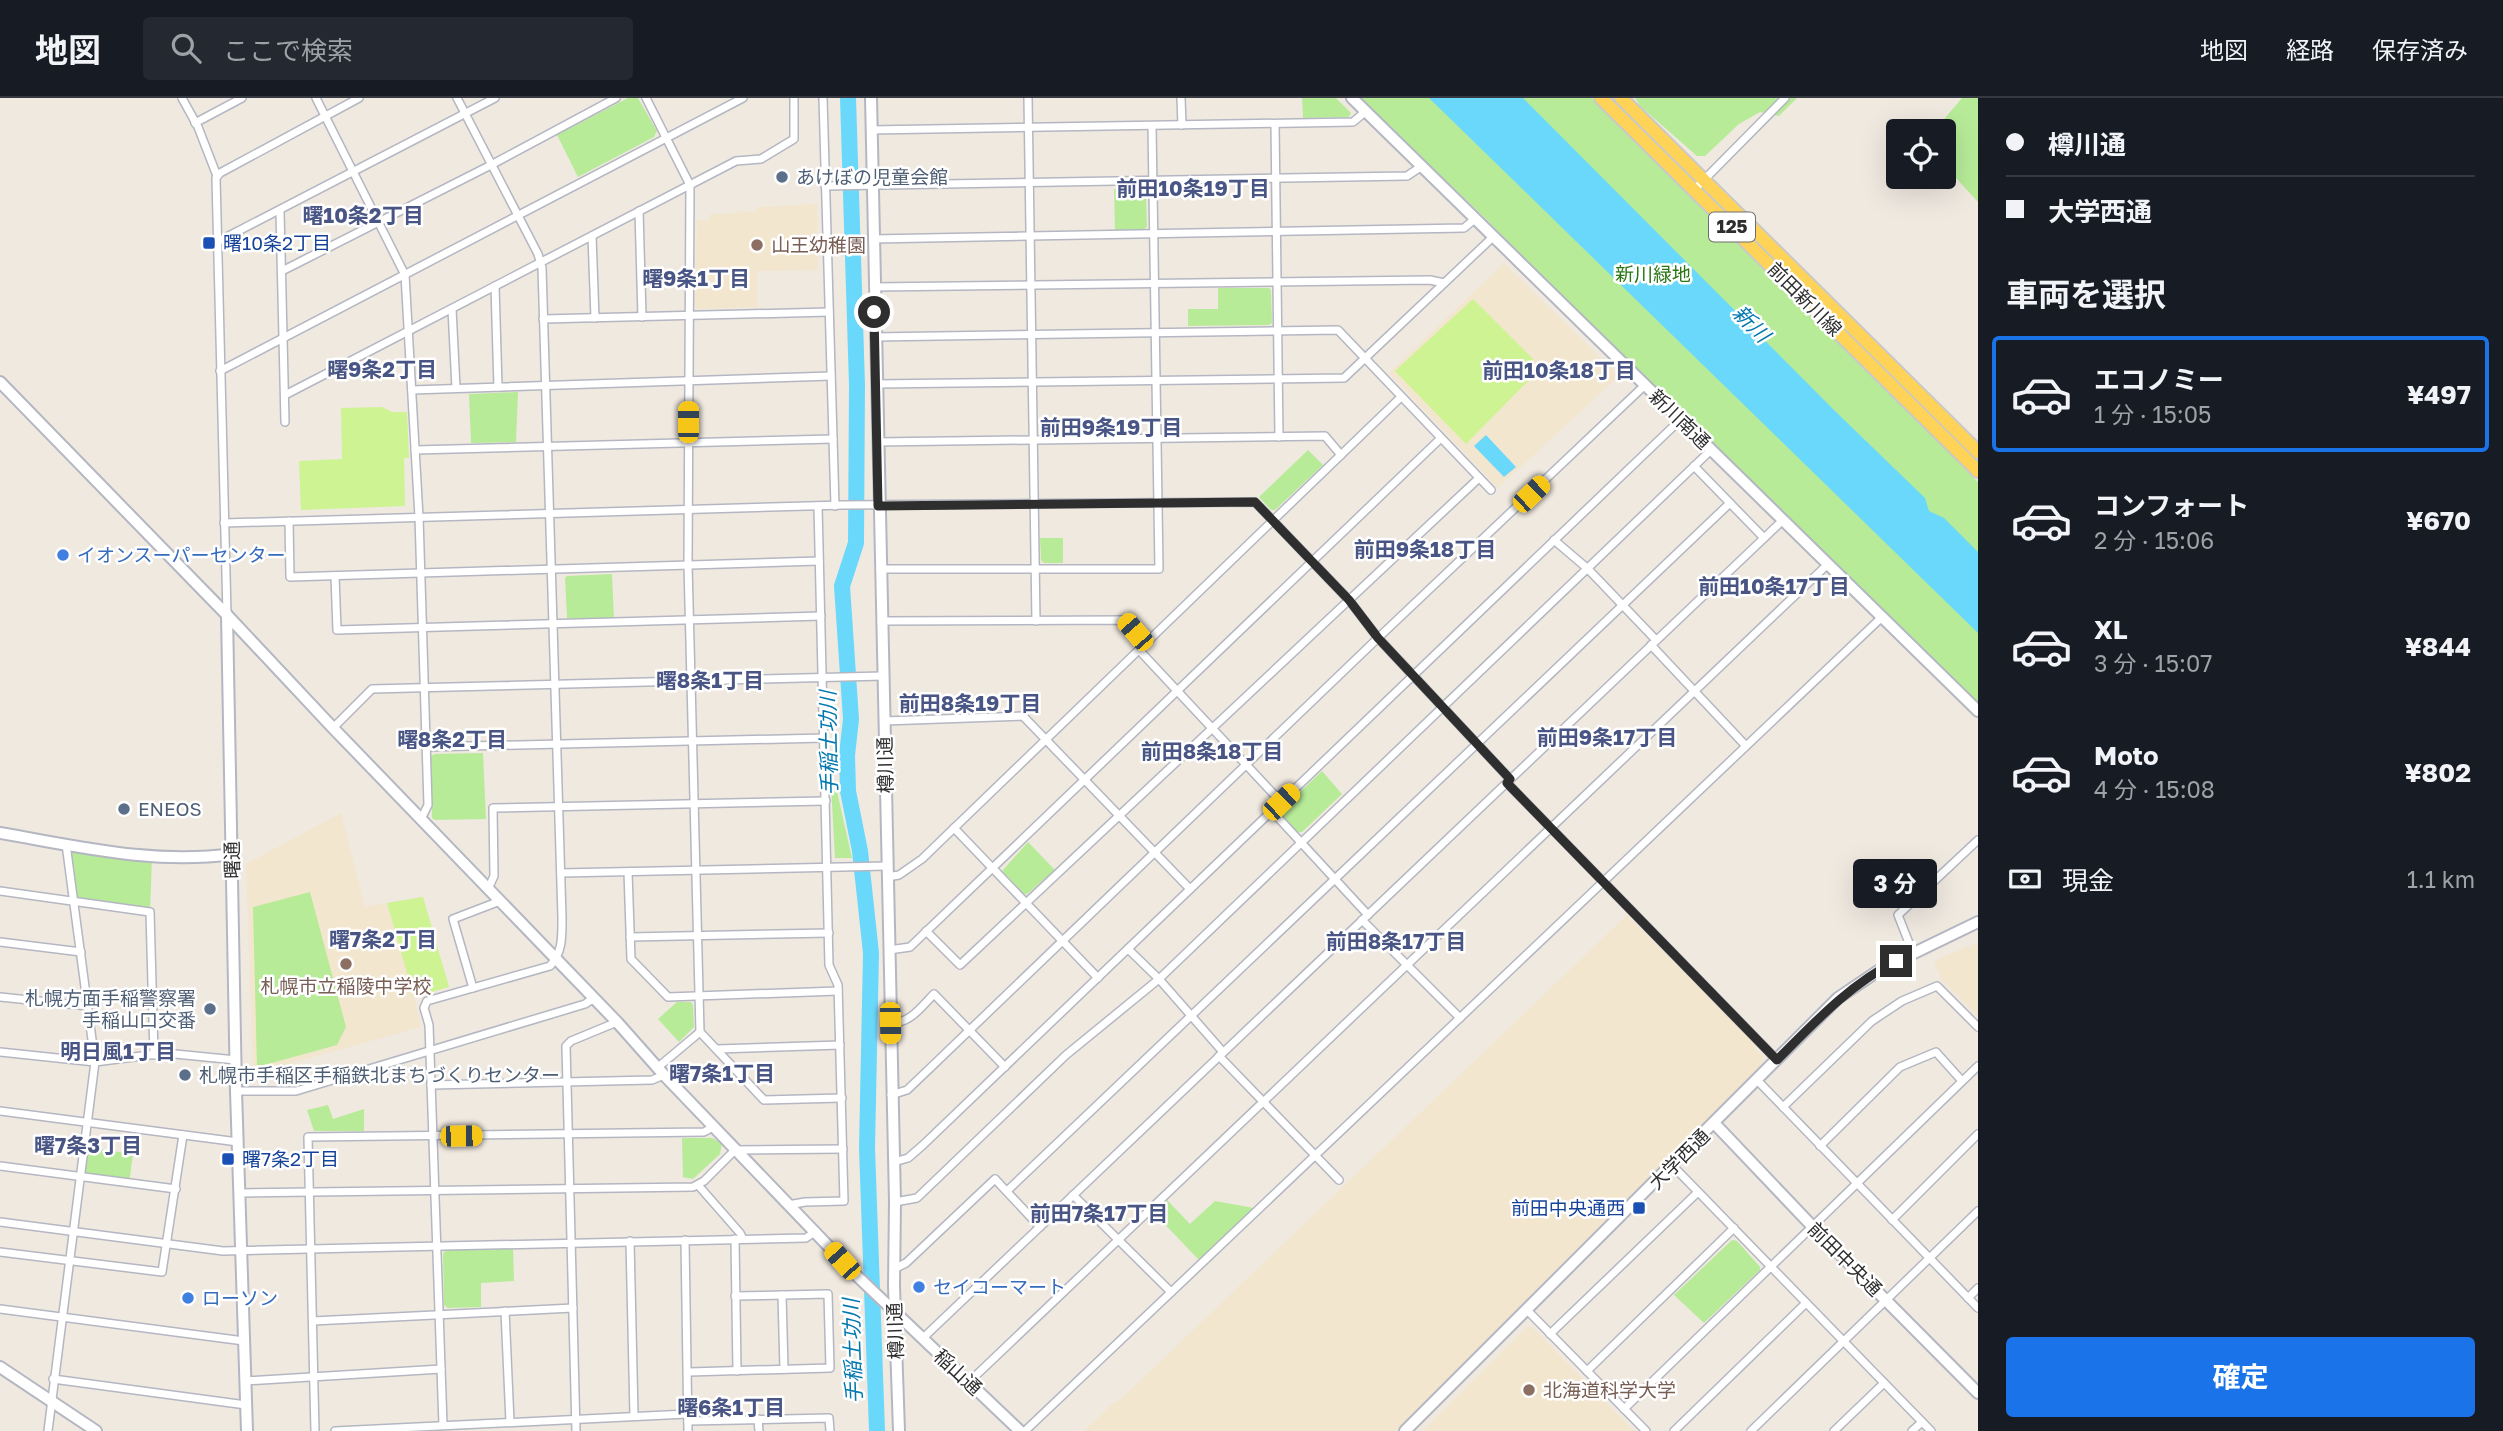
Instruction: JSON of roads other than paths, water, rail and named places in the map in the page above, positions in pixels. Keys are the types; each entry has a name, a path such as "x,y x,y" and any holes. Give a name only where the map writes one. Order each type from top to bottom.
{"main road":[{"name":"前田新川線","path":"1601,98 1978,471"},
{"name":"前田新川線","path":"1621,98 1978,452"}],"street":[{"path":"182,98 217,176 215,184 227,615"},
{"path":"195,123 242,98"},
{"path":"316,98 405,275 419,517 425,688 428,804 421,819"},
{"path":"217,176 359,98"},
{"path":"443,1425 429,1025 424,1008 427,1001 550,966 562,946 540,263 457,98"},
{"path":"217,242 495,98"},
{"path":"282,271 616,98"},
{"path":"646,98 690,185 688,565 700,1032 764,1100 842,1098"},
{"path":"220,371 743,98"},
{"path":"285,395 736,160 761,159 794,139 794,98"},
{"path":"823,98 833,439 839,505"},
{"name":"樽川通","path":"870,98 872,130 866,186 872,239 876,384 877,442 873,506 880,569 899,1431"},
{"path":"1028,98 1036,621"},
{"path":"1181,98 1182,125"},
{"name":"新川南通","path":"1352,98 1978,710"},
{"path":"1694,190 1785,98"},
{"path":"872,130 1353,122 1365,112"},
{"path":"1275,124 1279,437"},
{"path":"880,569 1159,569 1152,126"},
{"path":"825,187 1407,176 1422,166"},
{"path":"280,211 285,422"},
{"path":"639,211 642,317"},
{"path":"872,239 1464,228 1476,218"},
{"path":"592,236 595,318"},
{"path":"876,384 1344,378 1494,236"},
{"path":"873,287 1430,280 1444,283"},
{"path":"495,286 498,387"},
{"path":"452,309 456,388"},
{"path":"543,319 829,312"},
{"path":"874,337 1338,330 1491,490"},
{"path":"412,390 831,376"},
{"path":"0,382 227,615"},
{"path":"891,1095 907,1090 1645,386"},
{"path":"561,873 875,867 899,875 912,867 954,828 1401,397"},
{"path":"894,1161 908,1158 1005,1067 1680,419"},
{"path":"877,442 1325,436 1341,455"},
{"path":"415,450 833,439"},
{"path":"889,950 910,947 1440,439"},
{"path":"895,1202 917,1198 1066,1055 1159,979 1711,450"},
{"path":"1694,466 1764,538"},
{"path":"926,931 960,965 1479,478"},
{"path":"224,523 839,505 1255,502 1349,600 1378,638 1477,744 1550,829 1777,1060"},
{"path":"1007,1191 1730,503"},
{"path":"788,1205 844,1201 838,991 829,965 818,506"},
{"path":"922,1339 1783,520"},
{"path":"289,521 290,577 819,561"},
{"path":"1554,540 1588,569 1623,605 1695,691 1746,746"},
{"path":"969,1382 1828,564"},
{"path":"335,576 337,630 821,616"},
{"name":"稲山通","path":"227,615 880,1300 1023,1431"},
{"name":"曙通","path":"227,615 236,1091 247,1431"},
{"path":"1023,1431 1882,617"},
{"path":"881,621 1125,620 1142,647 1178,690 1281,802"},
{"path":"333,728 372,690 883,676"},
{"path":"884,721 1023,716 1190,890"},
{"path":"426,747 824,738"},
{"path":"488,889 494,876 493,808 826,801"},
{"path":"1272,811 1407,965 1460,1018"},
{"path":"954,828 1098,978"},
{"path":"0,834 152,858 204,858 232,854"},
{"path":"1913,953 1898,915 1978,839"},
{"path":"48,1431 95,1062 66,844"},
{"path":"628,872 631,959 668,997 838,991"},
{"path":"0,891 150,912 154,1055"},
{"path":"473,988 453,919 500,901"},
{"name":"大学西通","path":"1405,1431 1838,999 1881,969 1978,922"},
{"path":"630,937 829,933"},
{"path":"0,942 81,951"},
{"path":"1128,949 1159,979 1221,1054 1339,1180"},
{"path":"1783,1107 1872,1021 1902,1001 1937,986 1978,1027"},
{"path":"890,1023 907,1020 934,994 1005,1067"},
{"path":"0,996 88,1006"},
{"path":"236,1091 296,1091 585,1004 594,998"},
{"path":"576,1431 566,1046 571,1041 617,1022"},
{"path":"431,1085 652,1080 700,1032"},
{"path":"717,1049 840,1045"},
{"path":"0,1052 95,1062 165,1053 236,1060"},
{"path":"1820,1146 1900,1067 1936,1052 1962,1081"},
{"path":"1624,1409 1978,1066"},
{"path":"1757,1080 1978,1308"},
{"path":"0,1111 238,1142"},
{"name":"前田中央通","path":"1715,1124 1978,1393"},
{"path":"315,1431 308,1137 704,1132 713,1127"},
{"path":"1892,1220 1978,1134"},
{"path":"0,1252 162,1272 183,1135"},
{"path":"240,1193 693,1187 704,1181 735,1150 843,1149"},
{"path":"0,1166 176,1189"},
{"path":"1672,1166 1931,1431"},
{"path":"894,1269 906,1263 995,1178 1040,1227"},
{"path":"698,1185 740,1233 735,1296 737,1371"},
{"path":"1550,1334 1698,1192"},
{"path":"1073,1195 1171,1292"},
{"path":"1751,1431 1978,1211"},
{"path":"0,1222 223,1251 806,1238 816,1231"},
{"path":"1587,1371 1734,1228"},
{"path":"685,1240 688,1431"},
{"path":"630,1241 634,1415"},
{"path":"1968,1298 1978,1288"},
{"path":"689,1373 830,1368 828,1294 735,1296"},
{"path":"782,1295 784,1369"},
{"path":"1674,1431 1807,1303"},
{"path":"313,1321 573,1308"},
{"path":"0,1309 244,1341"},
{"path":"1527,1310 1646,1431"},
{"path":"505,1311 510,1422"},
{"path":"0,1367 96,1431"},
{"path":"245,1381 441,1369"},
{"path":"53,1379 246,1405"},
{"path":"1834,1431 1884,1383"},
{"path":"335,1431 634,1415 829,1418 830,1431"},
{"path":"758,1419 759,1431"},
{"path":"1912,1431 1922,1422"}],"water":[{"path":"1429,98 1523,98 1925,498 1929,511 1944,518 1978,552 1978,633"},
{"path":"1486,435 1516,467 1504,477 1474,446"}],"waterway":[{"name":"手稲土功川","path":"848,98 857,385 856,543 842,586 851,719 847,755 848,791 860,851 871,953 867,1148 877,1431"}],"place":[{"name":"あけぼの児童会館","path":"782,177"},
{"name":"曙10条2丁目","path":"209,243"},
{"name":"山王幼稚園","path":"757,245"},
{"name":"イオンスーパーセンター","path":"63,555"},
{"name":"ENEOS","path":"124,809"},
{"name":"札幌市立稲陵中学校","path":"346,964"},
{"name":"札幌方面手稲警察署 手稲山口交番","path":"210,1009"},
{"name":"札幌市手稲区手稲鉄北まちづくりセンター","path":"185,1075"},
{"name":"曙7条2丁目","path":"228,1159"},
{"name":"前田中央通西","path":"1639,1208"},
{"name":"セイコーマート","path":"919,1287"},
{"name":"ローソン","path":"188,1298"},
{"name":"北海道科学大学","path":"1529,1390"}],"district":[{"name":"前田10条19丁目","path":"1193,189"},
{"name":"曙10条2丁目","path":"363,216"},
{"name":"曙9条1丁目","path":"696,279"},
{"name":"曙9条2丁目","path":"382,370"},
{"name":"前田10条18丁目","path":"1559,371"},
{"name":"前田9条19丁目","path":"1111,428"},
{"name":"前田9条18丁目","path":"1425,550"},
{"name":"前田10条17丁目","path":"1774,587"},
{"name":"曙8条1丁目","path":"710,681"},
{"name":"前田8条19丁目","path":"970,704"},
{"name":"前田9条17丁目","path":"1607,738"},
{"name":"曙8条2丁目","path":"452,740"},
{"name":"前田8条18丁目","path":"1212,752"},
{"name":"曙7条2丁目","path":"383,940"},
{"name":"前田8条17丁目","path":"1396,942"},
{"name":"明日風1丁目","path":"118,1052"},
{"name":"曙7条1丁目","path":"722,1074"},
{"name":"曙7条3丁目","path":"88,1146"},
{"name":"前田7条17丁目","path":"1099,1214"},
{"name":"曙6条1丁目","path":"731,1408"}],"park label":[{"name":"新川緑地","path":"1653,274"}],"water label":[{"name":"新川","path":"1751,324"}]}
